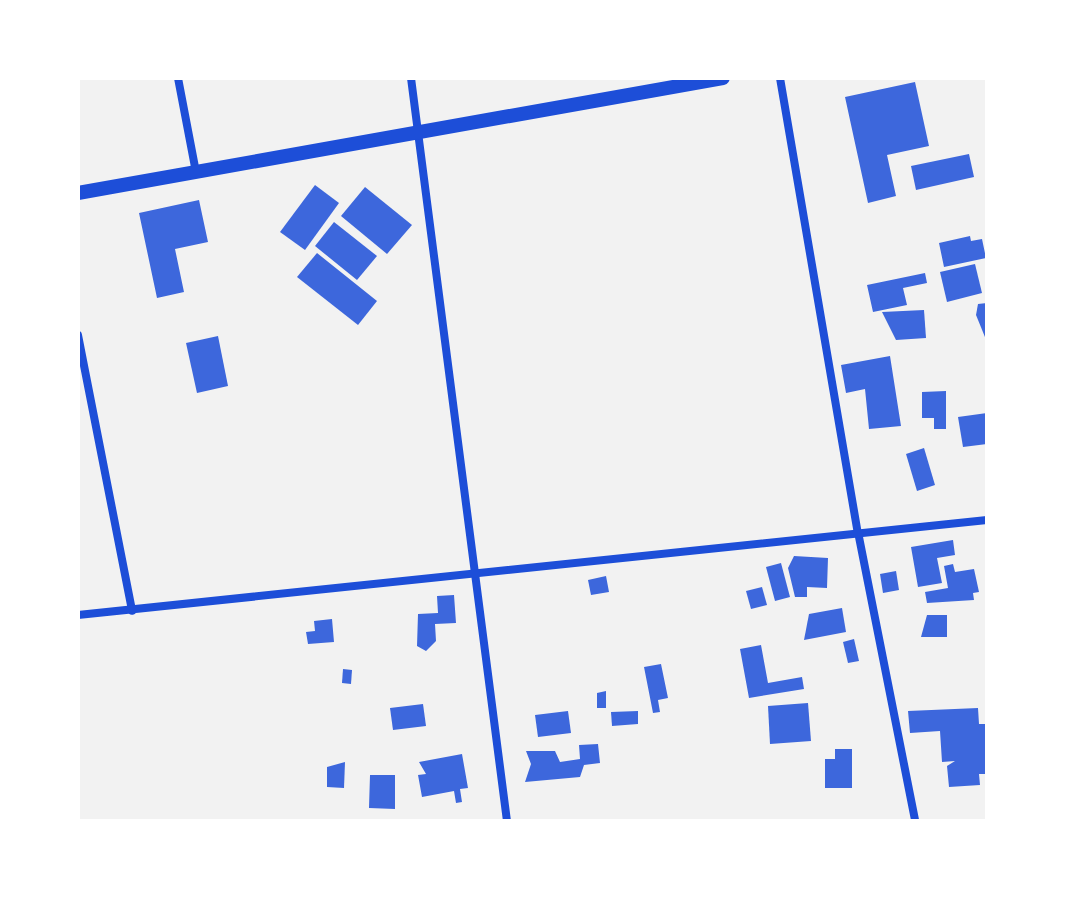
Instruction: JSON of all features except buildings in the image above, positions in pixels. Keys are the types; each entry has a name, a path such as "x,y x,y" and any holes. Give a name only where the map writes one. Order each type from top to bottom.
{"main road":[{"path":"78,193 723,78"}],"street":[{"path":"178,78 196,172"},
{"path":"411,78 507,821"},
{"path":"780,78 858,532 915,821"},
{"path":"78,335 132,611"},
{"path":"78,615 987,520"}]}
